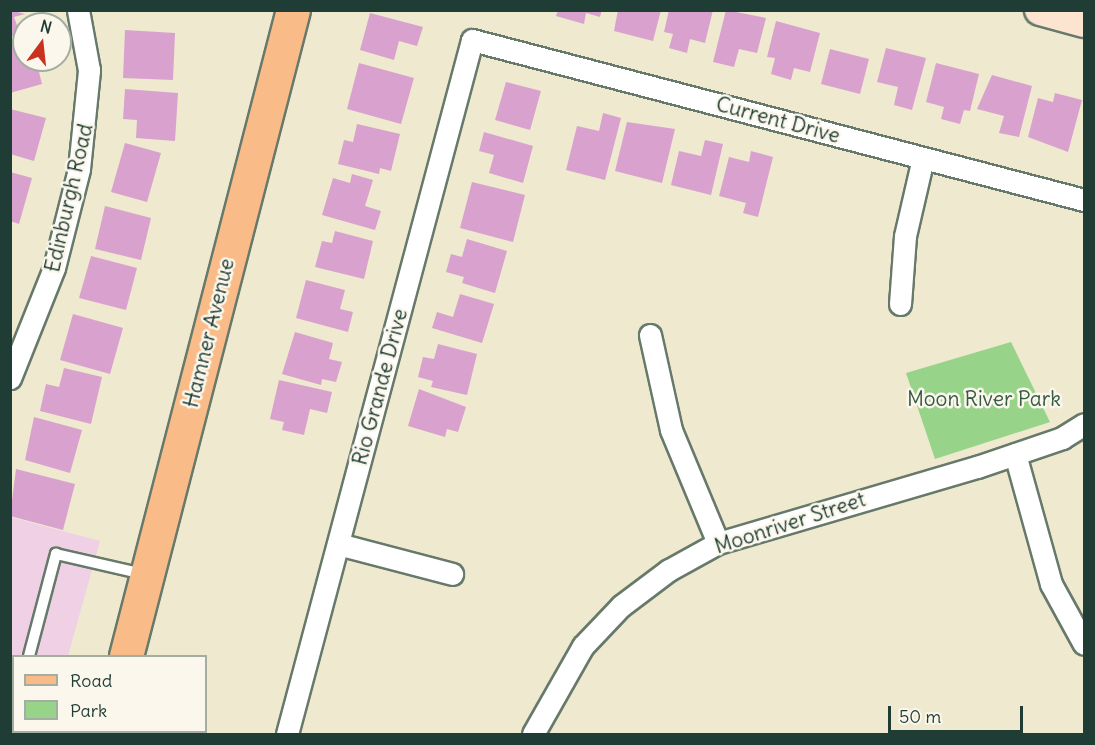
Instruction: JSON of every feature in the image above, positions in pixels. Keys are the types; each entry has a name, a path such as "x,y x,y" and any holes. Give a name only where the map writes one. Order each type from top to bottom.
{"main road":[{"name":"Hamner Avenue","path":"127,655 293,10"}],"street":[{"name":"Edinburgh Road","path":"10,378 54,268 79,169 89,70 78,10"},
{"path":"1040,10 1084,22"},
{"name":"Current Drive","path":"472,40 1084,200"},
{"name":"Rio Grande Drive","path":"287,735 472,40"},
{"path":"900,304 905,236 923,158"},
{"path":"650,335 671,430 718,543"},
{"name":"Moonriver Street","path":"533,735 584,646 621,606 718,543 1015,454 1084,424"},
{"path":"1015,454 1051,585 1084,644"},
{"path":"338,544 452,574"}],"lane":[{"path":"30,655 56,554 147,575"}],"shaded area":[{"path":"10,517 100,541 68,655 12,655 12,733 47,734 11,734"}],"green space":[{"name":"Moon River Park","path":"1011,342 1050,422 935,459 906,373"}],"building":[{"path":"10,10 18,12 12,12 12,36 10,37"},
{"path":"558,10 602,10 600,17 586,13 584,24 556,16"},
{"path":"618,10 661,10 653,41 614,31"},
{"path":"669,10 713,10 705,43 690,39 687,53 669,48 673,34 664,32"},
{"path":"726,10 766,18 757,53 739,49 734,67 713,62"},
{"path":"370,13 423,27 417,46 399,41 394,60 360,50"},
{"path":"776,21 820,33 810,72 794,68 791,80 771,74 775,58 767,57"},
{"path":"125,30 175,33 173,80 123,78"},
{"path":"12,43 12,72 39,72 42,84 10,93 10,44"},
{"path":"886,48 926,58 912,110 894,105 898,87 877,82"},
{"path":"830,49 869,59 860,94 821,84"},
{"path":"359,63 414,78 401,124 347,109"},
{"path":"936,63 979,74 970,111 964,110 960,124 941,119 944,107 926,102"},
{"path":"992,75 1032,86 1019,137 999,133 1004,116 977,109"},
{"path":"506,82 541,91 530,130 495,120"},
{"path":"125,89 178,93 175,141 136,138 137,120 123,119"},
{"path":"1055,93 1082,100 1068,152 1028,137 1038,98 1053,102"},
{"path":"10,109 46,118 34,161 10,154"},
{"path":"603,113 621,118 605,180 566,170 577,126 599,131"},
{"path":"627,122 675,129 662,183 615,171"},
{"path":"357,124 400,134 391,171 380,168 379,174 338,164 344,140 353,142"},
{"path":"484,132 533,146 523,183 489,173 494,155 479,151"},
{"path":"705,140 723,144 711,195 671,185 679,151 701,156"},
{"path":"125,143 161,153 147,202 111,192"},
{"path":"751,151 773,157 758,217 743,213 746,203 719,196 729,157 749,162"},
{"path":"10,172 32,178 19,224 10,221"},
{"path":"352,174 373,180 365,206 381,211 375,230 322,215 333,178 350,183"},
{"path":"472,182 525,195 513,242 460,228"},
{"path":"105,206 151,218 141,260 95,249"},
{"path":"335,231 373,241 364,279 315,267 322,241 332,243"},
{"path":"467,239 507,251 495,293 462,283 464,277 446,272 451,254 462,257"},
{"path":"91,256 137,268 126,310 79,298"},
{"path":"306,280 345,290 340,309 353,312 348,332 296,318"},
{"path":"460,294 494,304 482,343 432,328 437,312 453,317"},
{"path":"73,314 123,328 110,374 60,360"},
{"path":"295,332 333,343 329,359 342,362 336,382 322,379 321,385 282,374"},
{"path":"438,344 477,354 467,395 431,387 433,381 418,377 423,357 434,359"},
{"path":"64,368 102,377 91,424 40,411 46,384 59,387"},
{"path":"279,380 332,392 327,413 310,409 304,435 282,430 284,422 270,419"},
{"path":"419,389 466,407 458,432 447,429 445,437 408,426"},
{"path":"34,417 82,430 70,473 25,460"},
{"path":"16,469 75,484 63,530 10,516"}]}
